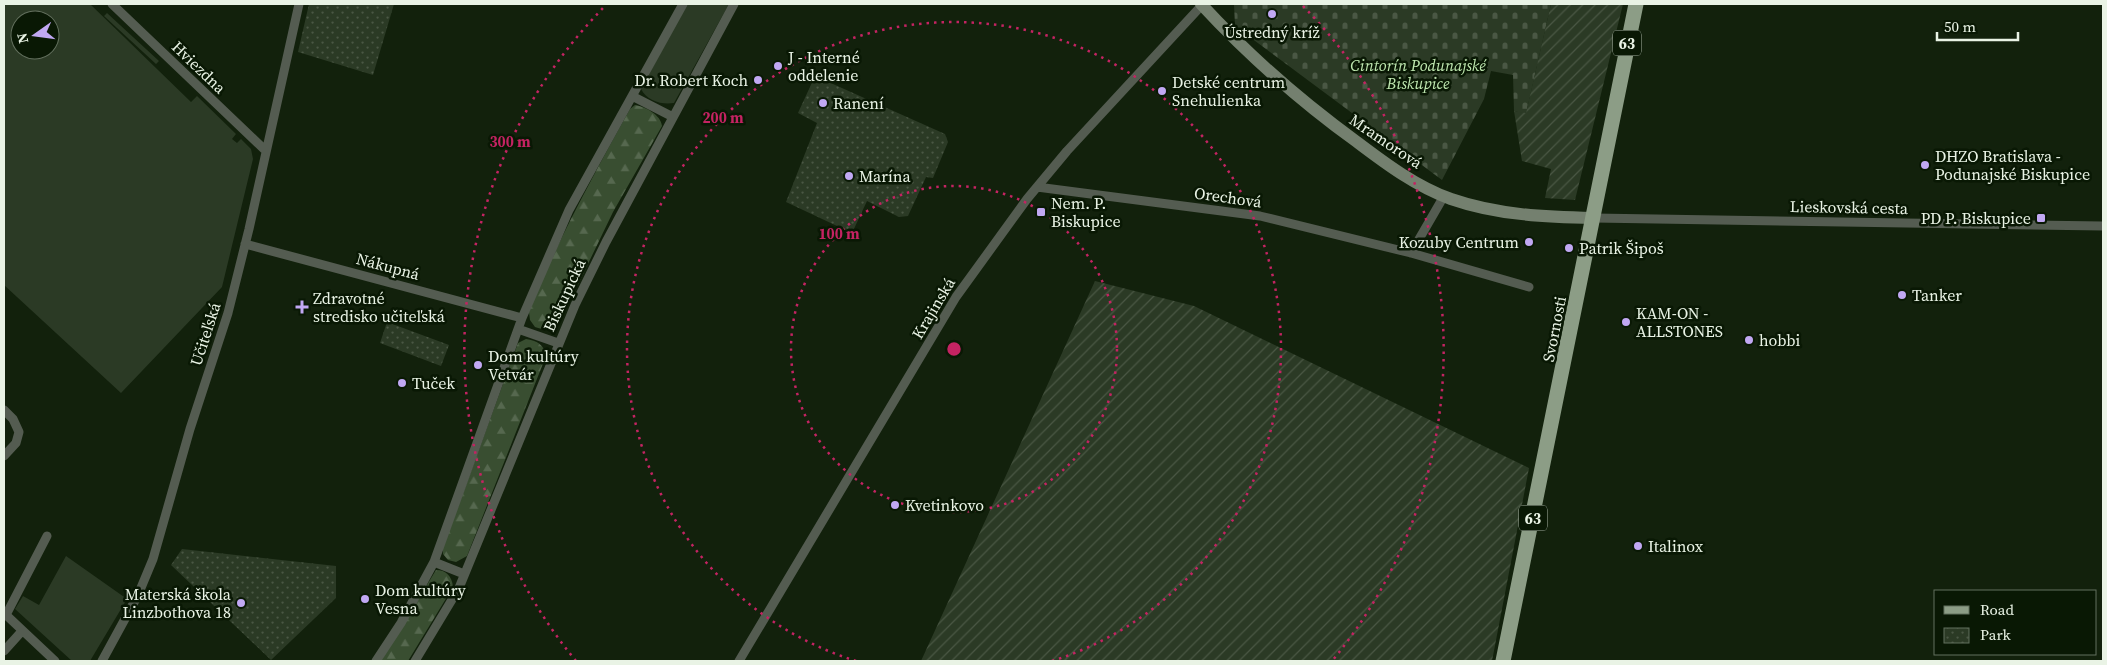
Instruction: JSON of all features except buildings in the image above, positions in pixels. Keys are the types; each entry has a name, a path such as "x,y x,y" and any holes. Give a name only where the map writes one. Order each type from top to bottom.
{"main road":[{"name":"Svornosti","path":"1503,661 1636,4"}],"street":[{"name":"Hviezdna","path":"112,4 266,151"},
{"name":"Učiteľská","path":"102,661 138,595 153,559 190,429 228,313 246,244 299,4"},
{"name":"Biskupická","path":"376,661 401,623 434,562 522,318 569,210 682,4"},
{"name":"Biskupická","path":"414,661 448,608 464,574 558,343 606,242 734,4"},
{"name":"Mramorová","path":"1202,4 1246,52 1286,88 1387,164 1444,196 1483,208 1538,216 1594,218"},
{"name":"Krajinská","path":"739,661 956,297 1007,224 1202,4"},
{"path":"632,96 673,117"},
{"name":"Orechová","path":"1037,188 1254,215 1411,253 1529,287"},
{"path":"1411,253 1444,196"},
{"name":"Lieskovská cesta","path":"1594,218 2103,226"},
{"name":"Nákupná","path":"246,244 522,318"},
{"path":"518,329 558,343"},
{"path":"4,410 13,419 19,432 16,443 4,456"},
{"path":"47,536 5,614 54,661"},
{"path":"434,562 464,574"},
{"path":"4,651 22,631"}],"green space":[{"path":"4,4 90,4 191,102 197,96 236,134 232,139 237,143 241,139 251,149 253,159 222,287 121,393 4,285"},
{"path":"309,4 394,4 373,75 298,52"},
{"path":"687,4 729,4 674,103 655,101 647,97 641,89"},
{"name":"Cintorín Podunajské Biskupice","path":"1234,4 1551,4 1526,114 1514,111 1513,75 1491,71 1484,99 1442,180 1235,26"},
{"path":"1551,4 1623,4 1575,200 1545,198 1551,169 1522,161 1514,111 1526,113"},
{"path":"107,13 159,61 156,64 104,16"},
{"path":"815,76 945,134 948,142 933,178 926,177 908,216 899,217 867,201 852,233 786,202 817,123 798,113"},
{"path":"635,105 652,112 659,118 662,126 613,212 559,324 551,329 535,327 530,320 529,312 551,260 630,109"},
{"path":"1095,281 1194,306 1529,468 1492,661 921,661"},
{"path":"387,322 449,345 441,366 380,343"},
{"path":"526,339 539,344 544,349 546,356 467,556 456,562 448,560 443,554 443,548 518,343"},
{"path":"182,549 336,566 336,598 271,660 171,565"},
{"path":"66,556 127,599 90,661 72,661 15,609 23,596 39,605"},
{"path":"436,570 448,574 453,587 408,661 381,661"}],"place":[{"name":"Ústredný kríž","path":"1272,14"},
{"name":"J - Interné oddelenie","path":"778,66"},
{"name":"Dr. Robert Koch","path":"758,80"},
{"name":"Detské centrum Snehulienka","path":"1162,91"},
{"name":"Ranení","path":"823,103"},
{"name":"DHZO Bratislava - Podunajské Biskupice","path":"1925,165"},
{"name":"Marína","path":"849,176"},
{"name":"Nem. P. Biskupice","path":"1041,212"},
{"name":"PD P. Biskupice","path":"2041,218"},
{"name":"Kozuby Centrum","path":"1529,242"},
{"name":"Patrik Šipoš","path":"1569,248"},
{"name":"Tanker","path":"1902,295"},
{"name":"Zdravotné stredisko učiteľská","path":"302,307"},
{"name":"KAM-ON - ALLSTONES","path":"1626,322"},
{"name":"hobbi","path":"1749,340"},
{"name":"Dom kultúry Vetvár","path":"478,365"},
{"name":"Tuček","path":"402,383"},
{"name":"Kvetinkovo","path":"895,505"},
{"name":"Italinox","path":"1638,546"},
{"name":"Dom kultúry Vesna","path":"365,599"},
{"name":"Materská škola Linzbothova 18","path":"241,603"}]}
